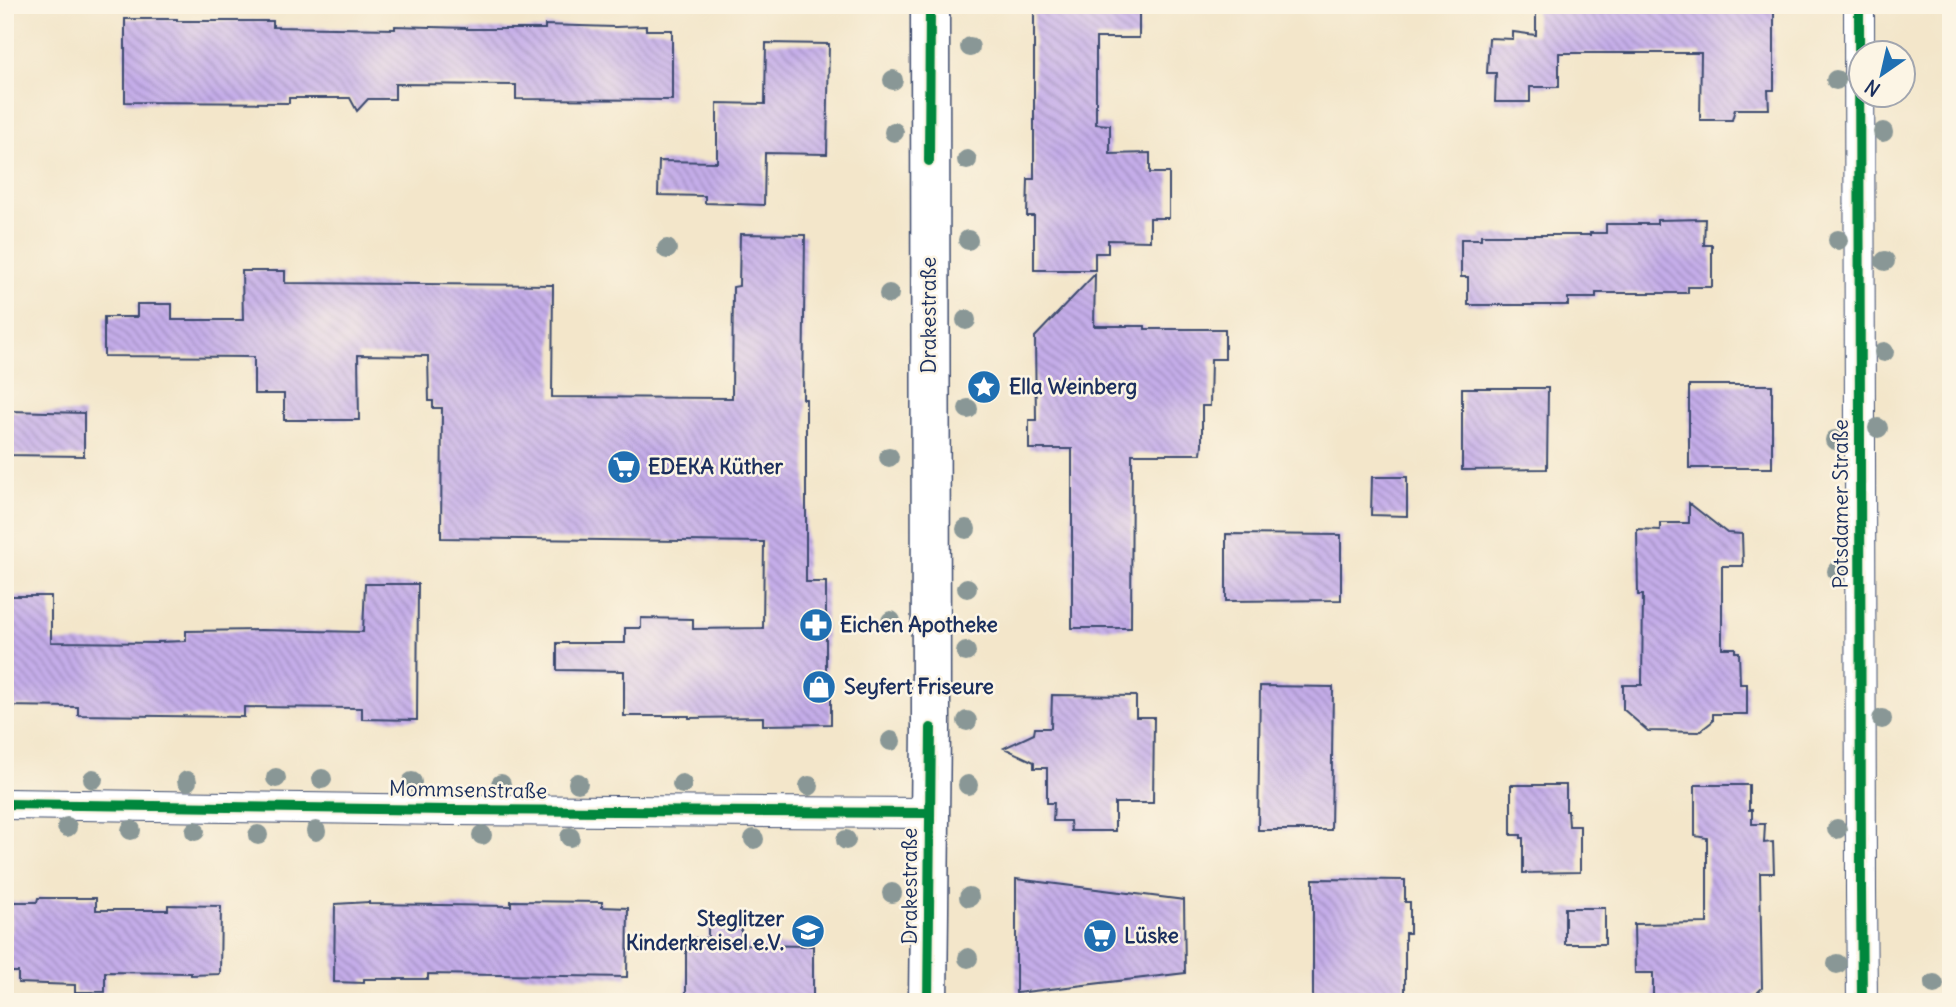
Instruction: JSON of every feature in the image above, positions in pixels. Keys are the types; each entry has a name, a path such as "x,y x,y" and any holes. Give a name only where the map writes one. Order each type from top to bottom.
{"main road":[{"name":"Drakestraße","path":"928,1002 930,5"}],"street":[{"name":"Potsdamer Straße","path":"1859,5 1863,1002"},
{"name":"Mommsenstraße","path":"5,804 930,813"}],"building":[{"path":"1072,5 1139,5 1139,38 1096,38 1096,124 1110,125 1110,154 1150,153 1150,173 1169,173 1169,218 1150,218 1150,241 1108,240 1108,253 1095,253 1095,270 1034,270 1034,216 1027,216 1028,179 1034,179 1034,9 1072,8"},
{"path":"1536,5 1774,5 1774,90 1768,90 1769,109 1735,109 1732,120 1700,120 1701,53 1559,53 1559,87 1530,87 1530,102 1495,102 1496,73 1487,73 1489,38 1513,39 1513,32 1536,35"},
{"path":"125,19 273,21 273,27 395,29 395,26 545,29 545,25 646,26 646,30 672,30 672,100 516,99 516,85 395,84 395,99 368,99 357,111 350,98 289,98 289,103 125,102"},
{"path":"766,43 829,44 827,154 765,153 764,205 705,203 705,196 658,195 659,161 717,162 717,103 765,104"},
{"path":"1705,219 1704,245 1712,245 1712,287 1688,287 1688,293 1596,293 1596,298 1568,298 1568,305 1468,305 1468,277 1461,277 1461,239 1481,239 1481,235 1590,235 1606,233 1606,224 1657,224 1657,220"},
{"path":"740,234 805,235 803,399 806,399 806,582 826,582 826,691 831,690 831,724 763,725 763,717 624,716 624,671 557,670 557,643 625,643 625,628 641,628 641,618 693,619 693,629 763,628 764,542 441,538 442,408 433,408 433,401 429,401 428,356 358,355 359,420 284,420 284,394 254,394 254,357 104,356 104,317 137,317 137,304 172,304 172,320 243,320 242,271 285,271 285,283 553,285 552,397 732,398 733,287 739,286"},
{"path":"1095,274 1094,326 1225,329 1225,359 1211,359 1210,406 1202,406 1201,454 1132,454 1131,628 1072,628 1072,449 1029,449 1029,420 1036,420 1035,337"},
{"path":"1689,385 1772,385 1772,468 1689,468"},
{"path":"1462,388 1548,388 1547,469 1462,470"},
{"path":"5,412 84,413 84,456 5,455"},
{"path":"1372,477 1407,477 1407,516 1371,515"},
{"path":"1689,503 1727,533 1742,534 1743,566 1722,566 1722,648 1735,648 1735,652 1739,652 1740,684 1747,684 1747,714 1713,714 1713,721 1699,732 1648,731 1623,709 1623,685 1642,685 1643,595 1638,595 1637,529 1660,530 1660,523 1689,523"},
{"path":"1226,534 1341,535 1341,600 1226,601"},
{"path":"365,584 418,584 417,720 362,719 362,708 244,707 244,717 78,715 78,707 5,706 5,596 51,596 51,642 158,643 186,641 186,631 363,632"},
{"path":"1260,686 1333,687 1331,830 1258,830"},
{"path":"1052,695 1136,696 1136,717 1154,717 1153,803 1115,803 1115,831 1071,831 1070,821 1053,821 1054,803 1047,803 1047,768 1034,768 1034,762 1004,748 1034,734 1035,728 1051,728"},
{"path":"1511,785 1566,785 1569,826 1580,826 1580,872 1523,873 1523,838 1521,835 1511,835"},
{"path":"1695,785 1749,785 1752,824 1765,824 1764,843 1773,842 1774,873 1760,873 1762,988 1750,1000 1653,1001 1653,973 1635,973 1634,924 1707,923 1707,838 1695,836"},
{"name":"Lüske","path":"1016,879 1184,900 1185,973 1016,993"},
{"path":"1313,879 1405,880 1405,902 1410,902 1410,933 1405,933 1405,998 1397,999 1397,1002 1313,1002"},
{"path":"38,898 96,898 96,910 168,910 168,905 221,906 220,974 105,972 105,992 75,992 75,985 18,983 18,972 10,972 11,902 37,902"},
{"path":"511,901 602,902 602,907 628,908 627,977 428,974 428,979 334,982 335,904 369,902 511,906"},
{"path":"1565,908 1605,908 1605,944 1565,944"},
{"path":"708,923 741,924 741,945 813,946 813,1002 686,1002 686,938 708,938"}],"cycle path":[{"path":"929,161 930,5"},
{"path":"1859,5 1862,1002"},
{"path":"928,1002 931,728"},
{"path":"5,804 930,813"}],"place":[{"name":"Ella Weinberg","path":"984,387"},
{"name":"EDEKA Küther","path":"624,467"},
{"name":"Eichen Apotheke","path":"816,625"},
{"name":"Seyfert Friseure","path":"819,687"},
{"name":"Steglitzer Kinderkreisel e.V.","path":"808,931"},
{"name":"Lüske","path":"1100,936"}]}
